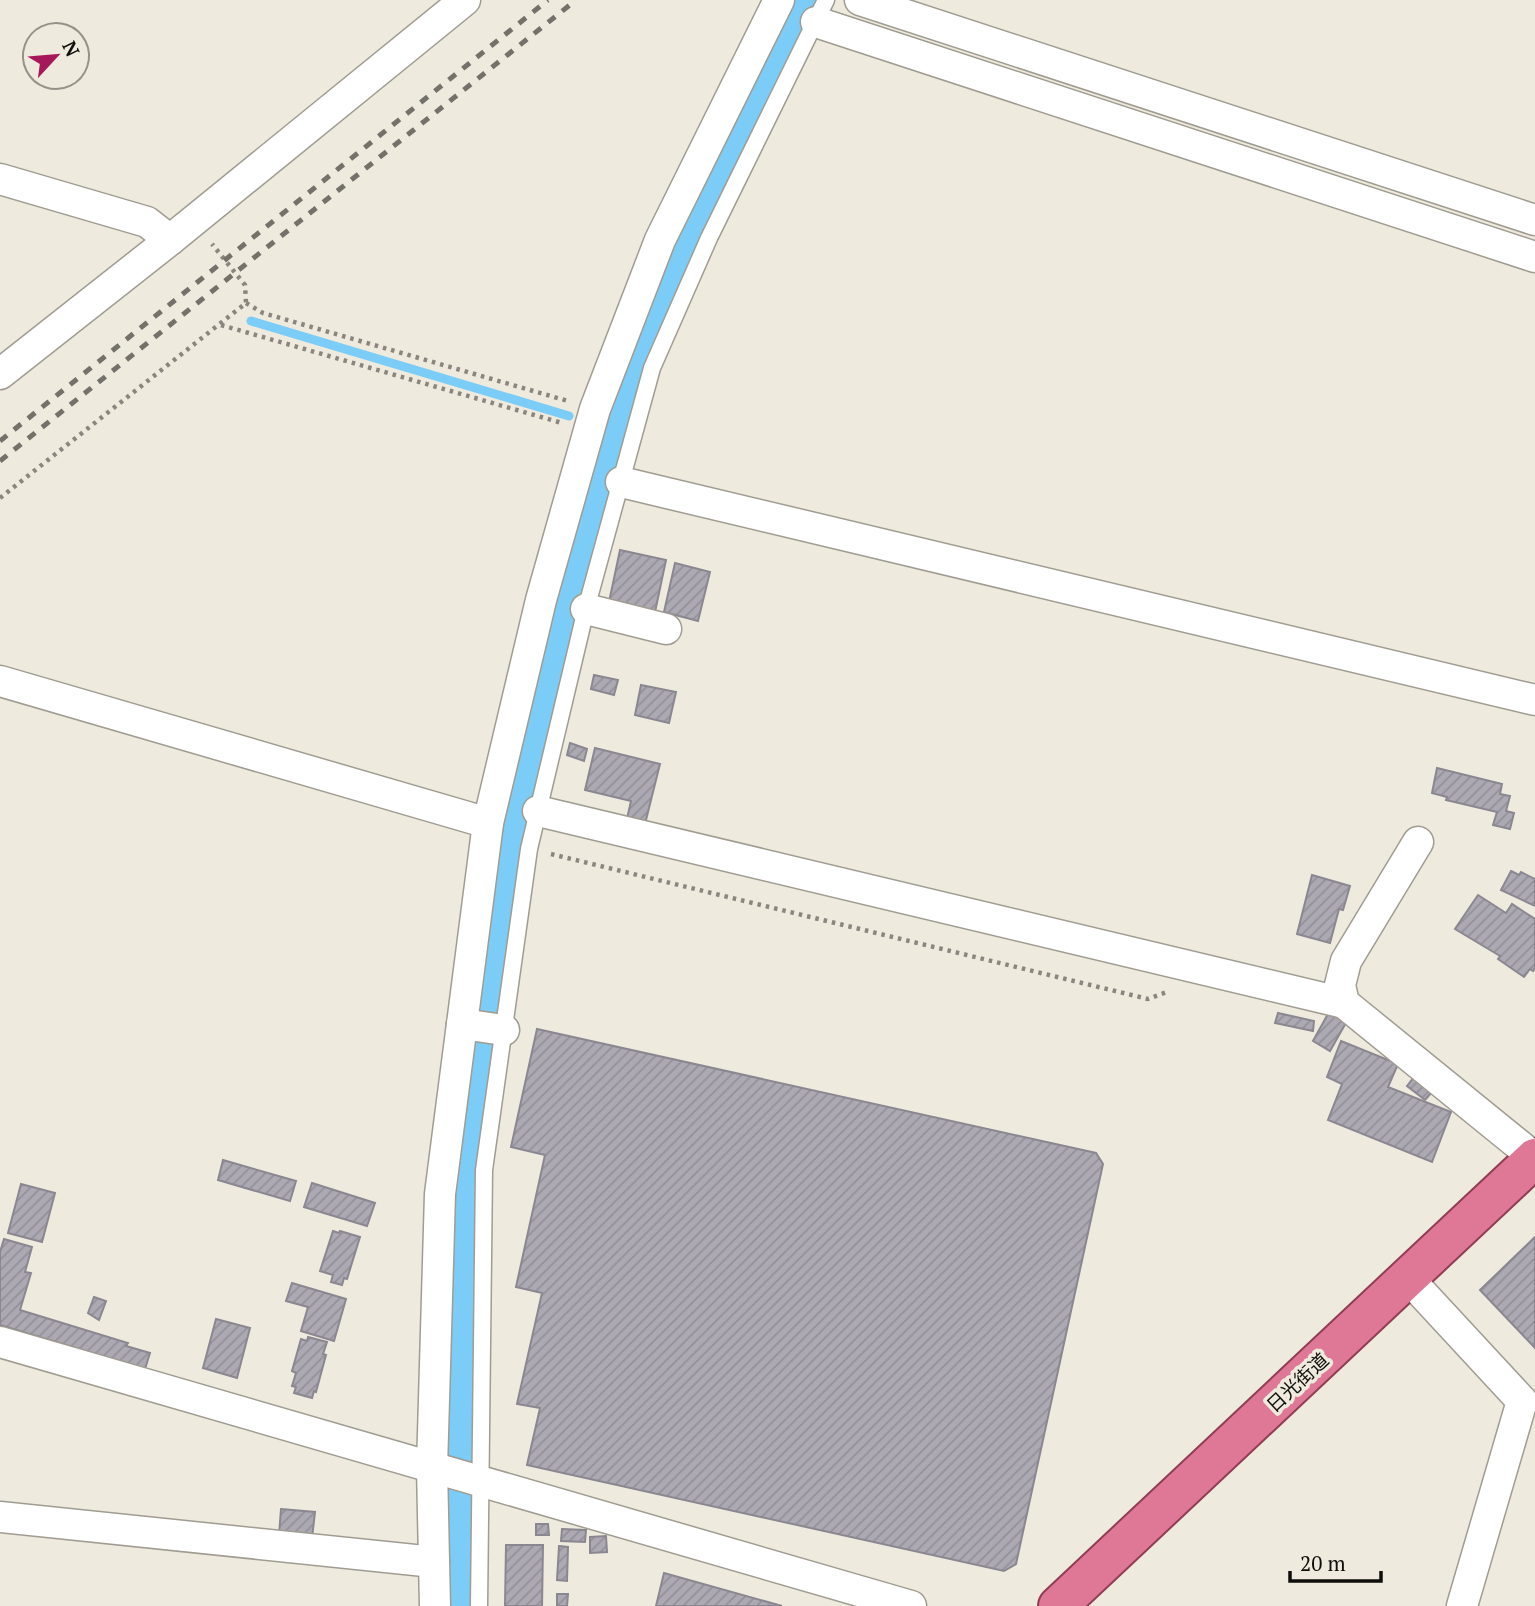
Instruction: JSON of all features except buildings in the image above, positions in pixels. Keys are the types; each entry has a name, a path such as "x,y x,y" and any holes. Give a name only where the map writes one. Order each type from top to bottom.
{"highway":[{"name":"日光街道","path":"1058,1606 1535,1158"}],"street":[{"path":"0,374 170,240 465,0"},
{"path":"435,1606 432,1468 440,1194 488,823 541,600 592,420 660,240 779,0"},
{"path":"860,0 1535,220"},
{"path":"821,11 1535,257"},
{"path":"0,179 148,222 170,240"},
{"path":"621,482 1535,700"},
{"path":"586,609 666,629"},
{"path":"0,681 488,823"},
{"path":"538,811 1344,1003 1535,1158"},
{"path":"1344,1003 1340,985 1346,961 1418,842"},
{"path":"462,1024 504,1030"},
{"path":"1408,1278 1528,1403 1462,1606"},
{"path":"0,1342 911,1606"},
{"path":"0,1517 434,1562"}],"lane":[{"path":"479,1606 484,1170 529,849 586,609 652,368 709,238 821,11"}],"path":[{"path":"194,220 245,285 246,303"},
{"path":"246,303 263,313 592,420"},
{"path":"0,498 246,303"},
{"path":"220,324 592,420"},
{"path":"529,849 1149,999 1188,983 1193,966"}],"waterway":[{"path":"454,1606 460,1193 511,838 565,601 634,362 670,266 803,0"},
{"path":"251,321 569,416"}],"railway":[{"path":"0,441 548,0"},
{"path":"0,461 576,0"}]}
